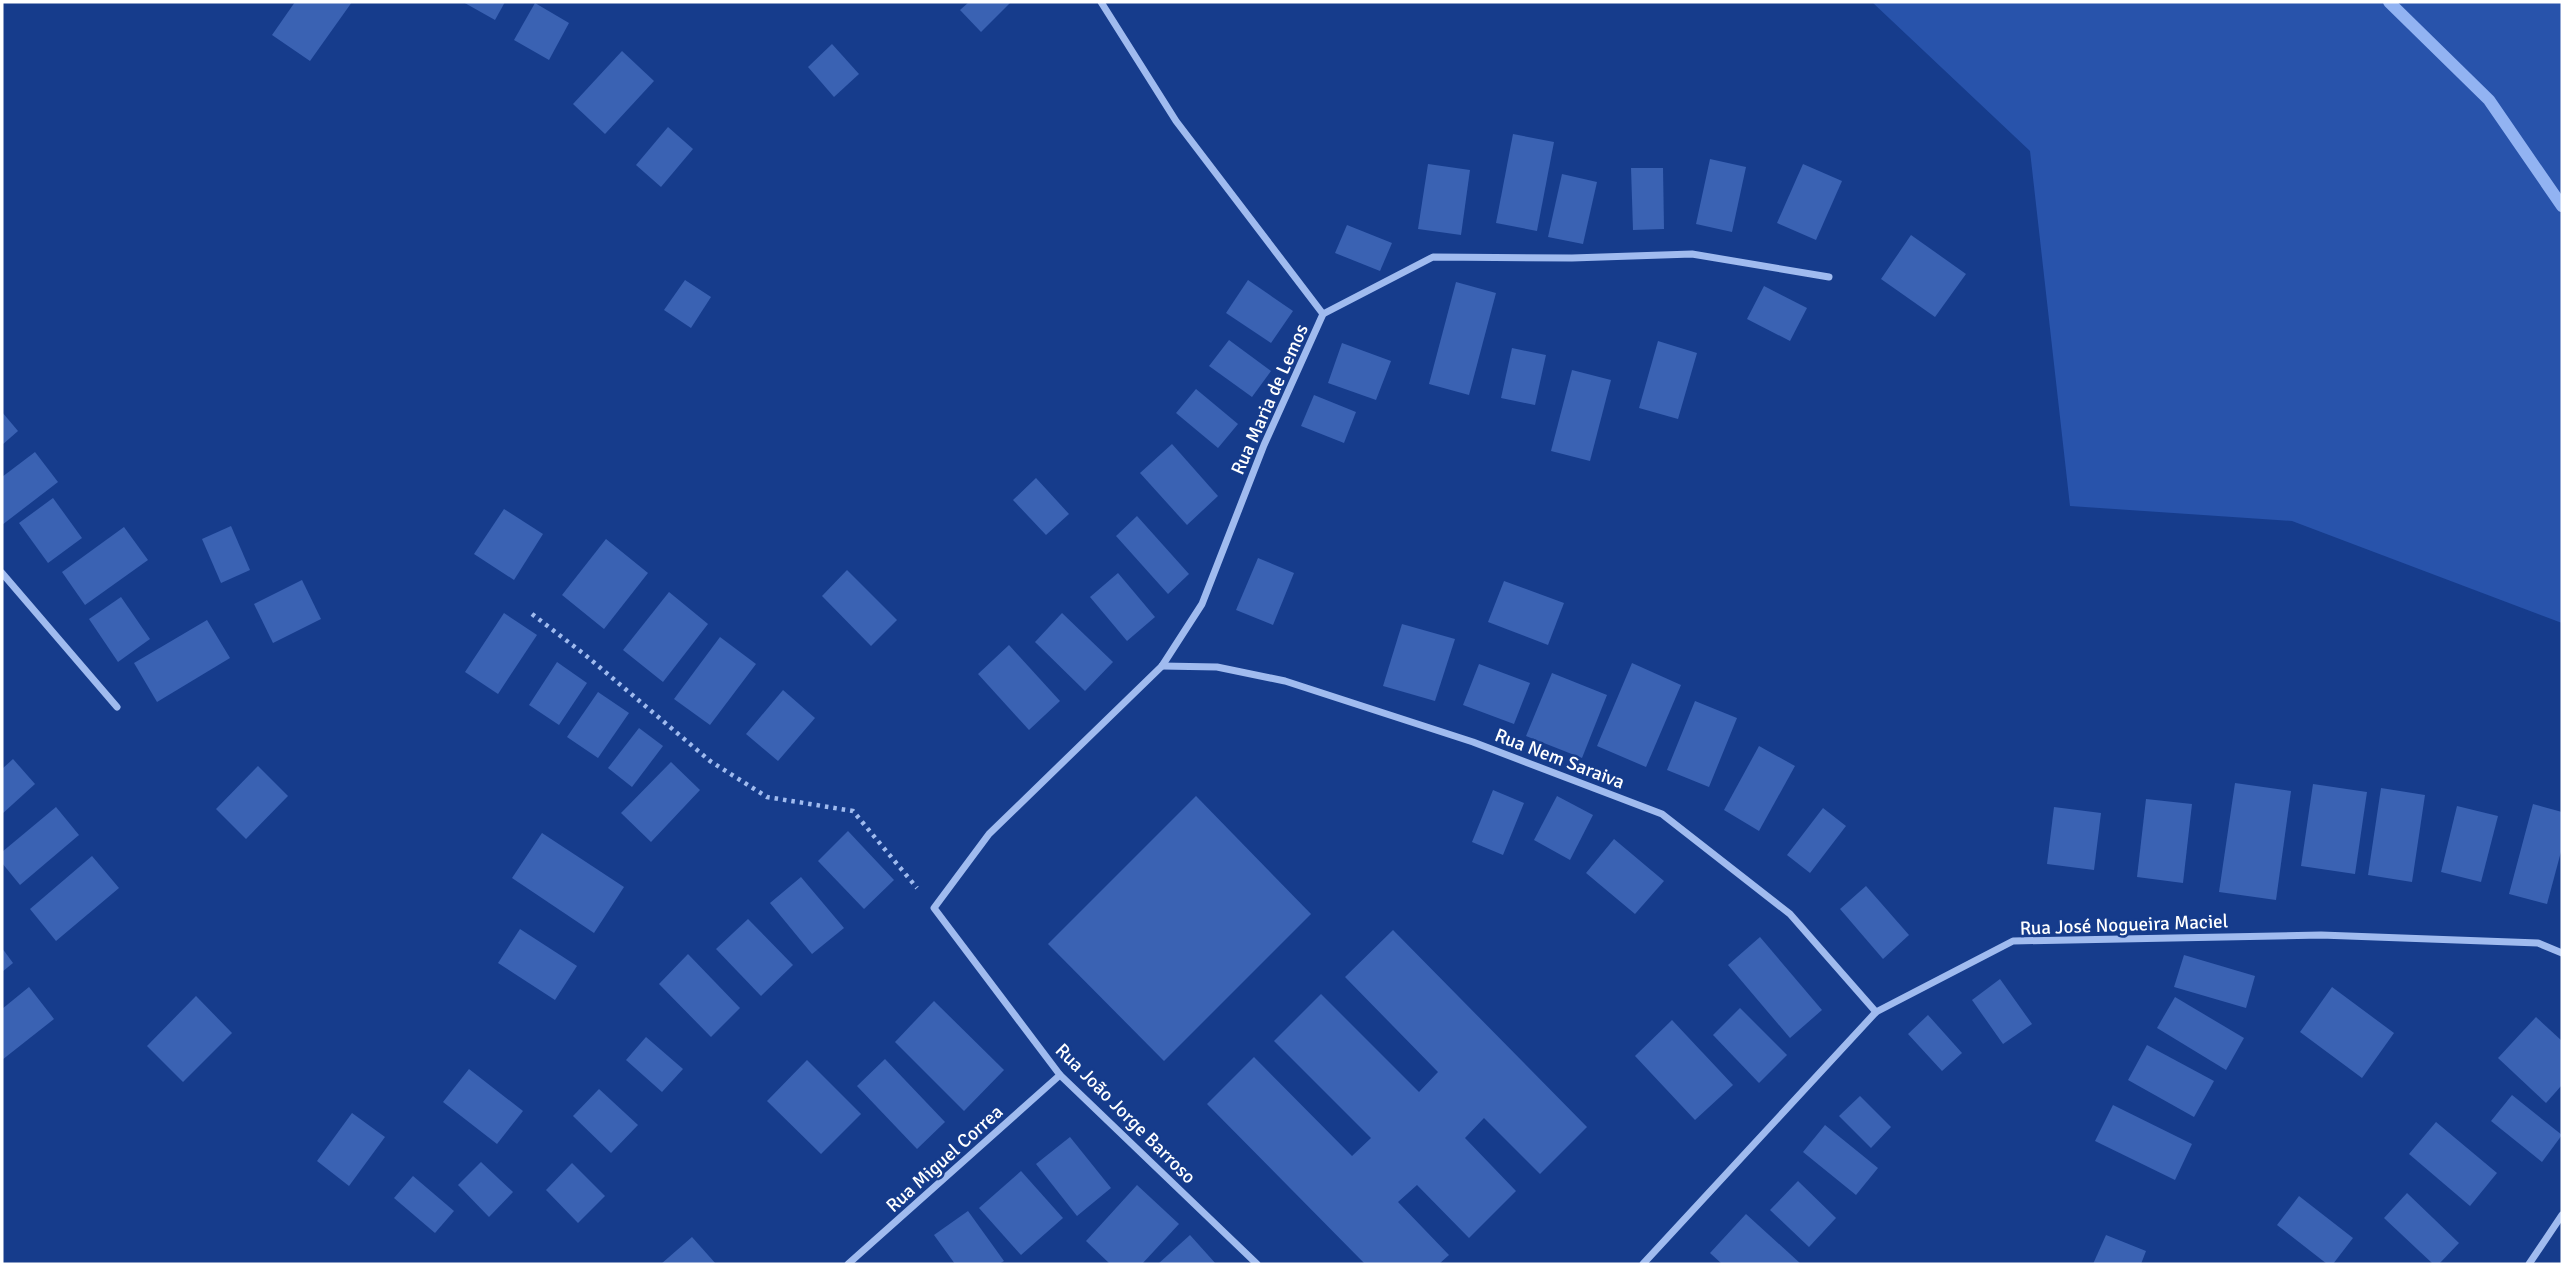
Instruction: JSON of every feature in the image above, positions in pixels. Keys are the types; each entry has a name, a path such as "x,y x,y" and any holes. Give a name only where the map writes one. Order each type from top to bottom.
{"street":[{"path":"1101,2 1176,121 1323,314"},
{"name":"Rua Maria de Lemos","path":"934,908 989,834 1162,666 1202,604 1264,445 1323,314 1433,257 1572,258 1692,254 1829,277"},
{"path":"2,573 117,707"},
{"name":"Rua Nem Saraiva","path":"1162,666 1217,667 1284,681 1473,742 1662,814 1790,914 1876,1012"},
{"name":"Rua João Jorge Barroso","path":"934,908 1060,1075 1257,1264"},
{"name":"Rua José Nogueira Maciel","path":"1643,1264 1876,1012 2013,942 2321,935 2538,943 2562,953"},
{"name":"Rua Miguel Correa","path":"848,1264 1060,1075"},
{"path":"2529,1264 2562,1215"}],"path":[{"path":"532,614 584,654 710,761 766,797 853,811 934,908"}],"shaded area":[{"path":"1872,2 2562,2 2562,623 2292,521 2070,506 2030,151"}],"building":[{"path":"295,2 352,2 310,61 272,35"},
{"path":"463,2 505,2 495,20"},
{"path":"969,2 1011,2 981,32 960,10"},
{"path":"535,3 569,23 549,60 514,40"},
{"path":"832,44 859,74 834,97 808,67"},
{"path":"622,51 654,81 605,134 573,104"},
{"path":"668,127 693,149 661,187 636,165"},
{"path":"1513,134 1554,142 1537,231 1496,223"},
{"path":"1710,159 1746,167 1732,232 1696,224"},
{"path":"1428,164 1470,170 1461,235 1418,229"},
{"path":"1803,164 1842,181 1816,240 1777,223"},
{"path":"1631,168 1663,168 1664,229 1633,230"},
{"path":"1562,174 1597,182 1583,244 1548,237"},
{"path":"1347,225 1392,243 1380,271 1335,253"},
{"path":"1911,235 1966,274 1935,317 1881,279"},
{"path":"685,280 711,297 691,328 664,310"},
{"path":"1248,280 1293,311 1271,343 1226,313"},
{"path":"1456,282 1496,293 1469,395 1429,384"},
{"path":"1764,286 1807,308 1790,341 1747,319"},
{"path":"1229,340 1271,371 1252,397 1209,366"},
{"path":"1658,341 1697,353 1678,419 1639,408"},
{"path":"1342,343 1391,361 1376,400 1328,383"},
{"path":"1512,348 1546,355 1535,405 1501,398"},
{"path":"1572,370 1611,380 1590,461 1551,451"},
{"path":"1196,389 1238,424 1218,448 1176,413"},
{"path":"1314,395 1356,412 1344,443 1301,426"},
{"path":"2,412 18,431 2,445"},
{"path":"1172,444 1218,496 1187,525 1140,473"},
{"path":"35,452 58,482 2,525 2,477"},
{"path":"1036,478 1069,514 1046,535 1013,500"},
{"path":"53,498 82,538 48,563 19,523"},
{"path":"504,509 543,534 514,580 474,554"},
{"path":"1137,516 1189,574 1168,594 1116,536"},
{"path":"231,526 250,570 221,583 202,539"},
{"path":"124,527 148,560 85,605 62,572"},
{"path":"606,539 648,573 604,629 562,595"},
{"path":"1258,558 1294,573 1273,625 1236,610"},
{"path":"847,570 897,620 871,646 822,596"},
{"path":"1118,573 1155,617 1127,641 1090,597"},
{"path":"302,580 321,619 273,643 254,604"},
{"path":"1504,581 1564,603 1548,645 1488,622"},
{"path":"669,592 708,624 663,682 623,650"},
{"path":"121,597 150,639 118,662 89,619"},
{"path":"504,613 537,635 498,694 465,672"},
{"path":"1062,613 1113,662 1085,691 1035,642"},
{"path":"207,620 230,658 157,702 134,663"},
{"path":"1402,624 1455,639 1435,701 1383,686"},
{"path":"720,637 756,664 710,725 674,699"},
{"path":"1009,645 1060,701 1029,730 978,674"},
{"path":"557,662 587,683 559,725 529,705"},
{"path":"1632,663 1681,685 1646,767 1597,746"},
{"path":"1479,664 1530,683 1514,724 1463,705"},
{"path":"1552,673 1607,695 1582,758 1526,736"},
{"path":"783,690 815,718 778,761 746,734"},
{"path":"598,692 629,713 598,758 567,737"},
{"path":"1695,701 1737,718 1709,787 1667,770"},
{"path":"639,728 663,746 632,787 608,768"},
{"path":"1759,746 1795,766 1759,831 1724,810"},
{"path":"13,759 35,784 2,814 2,769"},
{"path":"671,762 700,790 651,842 621,813"},
{"path":"258,766 288,796 246,839 216,809"},
{"path":"2235,783 2291,791 2276,900 2219,892"},
{"path":"2313,784 2367,792 2355,874 2301,866"},
{"path":"2381,788 2425,795 2412,882 2368,875"},
{"path":"1493,790 1524,803 1503,855 1472,842"},
{"path":"1196,796 1311,914 1164,1061 1048,944"},
{"path":"1557,796 1593,815 1570,860 1534,840"},
{"path":"2146,799 2192,804 2183,883 2137,877"},
{"path":"2533,804 2562,812 2562,848 2547,904 2509,894"},
{"path":"2457,806 2498,816 2481,882 2441,872"},
{"path":"56,807 79,835 20,885 2,863 2,852"},
{"path":"2054,807 2101,813 2094,870 2047,864"},
{"path":"1823,808 1846,826 1810,873 1787,855"},
{"path":"848,831 894,880 864,909 818,861"},
{"path":"542,833 624,887 594,933 512,878"},
{"path":"1614,839 1664,881 1635,914 1586,873"},
{"path":"92,856 119,888 56,941 30,909"},
{"path":"801,877 844,928 812,954 770,903"},
{"path":"1866,886 1909,935 1883,959 1840,909"},
{"path":"748,919 793,965 761,996 716,949"},
{"path":"520,929 577,966 555,1000 498,963"},
{"path":"1393,930 1587,1127 1540,1174 1484,1118 1465,1138 1516,1191 1469,1238 1417,1185 1398,1202 1449,1255 1439,1264 1365,1264 1207,1104 1254,1057 1352,1156 1371,1138 1274,1041 1321,994 1419,1092 1438,1072 1345,977"},
{"path":"1760,937 1822,1010 1790,1038 1728,965"},
{"path":"2,948 13,963 2,972"},
{"path":"688,954 740,1008 711,1037 659,984"},
{"path":"2184,955 2255,976 2246,1008 2174,987"},
{"path":"2000,979 2032,1024 2003,1044 1972,1000"},
{"path":"29,987 54,1019 2,1060 2,1009"},
{"path":"2332,987 2394,1033 2362,1078 2300,1032"},
{"path":"196,996 232,1033 183,1082 147,1046"},
{"path":"2175,997 2244,1038 2226,1070 2157,1028"},
{"path":"934,1001 1004,1070 964,1111 895,1042"},
{"path":"1740,1008 1787,1055 1759,1083 1713,1035"},
{"path":"1928,1015 1962,1053 1942,1071 1908,1034"},
{"path":"2536,1017 2562,1041 2562,1085 2546,1103 2498,1058"},
{"path":"1672,1020 1733,1085 1695,1120 1635,1056"},
{"path":"646,1037 683,1069 662,1092 626,1060"},
{"path":"2147,1045 2214,1081 2194,1117 2128,1080"},
{"path":"885,1059 945,1122 917,1149 857,1086"},
{"path":"807,1060 861,1114 821,1154 767,1101"},
{"path":"469,1069 523,1111 497,1144 443,1102"},
{"path":"599,1089 638,1125 611,1153 573,1116"},
{"path":"2512,1095 2562,1135 2542,1162 2491,1121"},
{"path":"1860,1096 1891,1127 1871,1148 1839,1116"},
{"path":"2113,1105 2192,1144 2175,1180 2095,1141"},
{"path":"352,1113 385,1137 349,1186 317,1161"},
{"path":"2436,1122 2497,1173 2470,1206 2409,1154"},
{"path":"1825,1125 1878,1168 1856,1195 1803,1152"},
{"path":"1070,1137 1111,1188 1077,1216 1036,1164"},
{"path":"481,1162 513,1192 489,1217 458,1185"},
{"path":"572,1163 605,1196 578,1223 546,1190"},
{"path":"1021,1171 1063,1218 1021,1255 979,1208"},
{"path":"413,1176 454,1211 435,1233 394,1198"},
{"path":"1798,1181 1836,1218 1809,1247 1770,1210"},
{"path":"1137,1185 1179,1224 1142,1264 1110,1264 1086,1241"},
{"path":"2407,1193 2459,1243 2439,1264 2433,1264 2384,1218"},
{"path":"2299,1196 2353,1238 2333,1264 2327,1264 2277,1225"},
{"path":"968,1211 1004,1261 999,1264 955,1264 934,1235"},
{"path":"1746,1214 1801,1264 1722,1264 1710,1253"},
{"path":"1190,1235 1216,1264 1158,1264"},
{"path":"2106,1235 2146,1251 2141,1264 2093,1264"},
{"path":"692,1237 716,1264 661,1264"}],"waterway":[{"path":"2389,2 2489,100 2562,206"}]}
